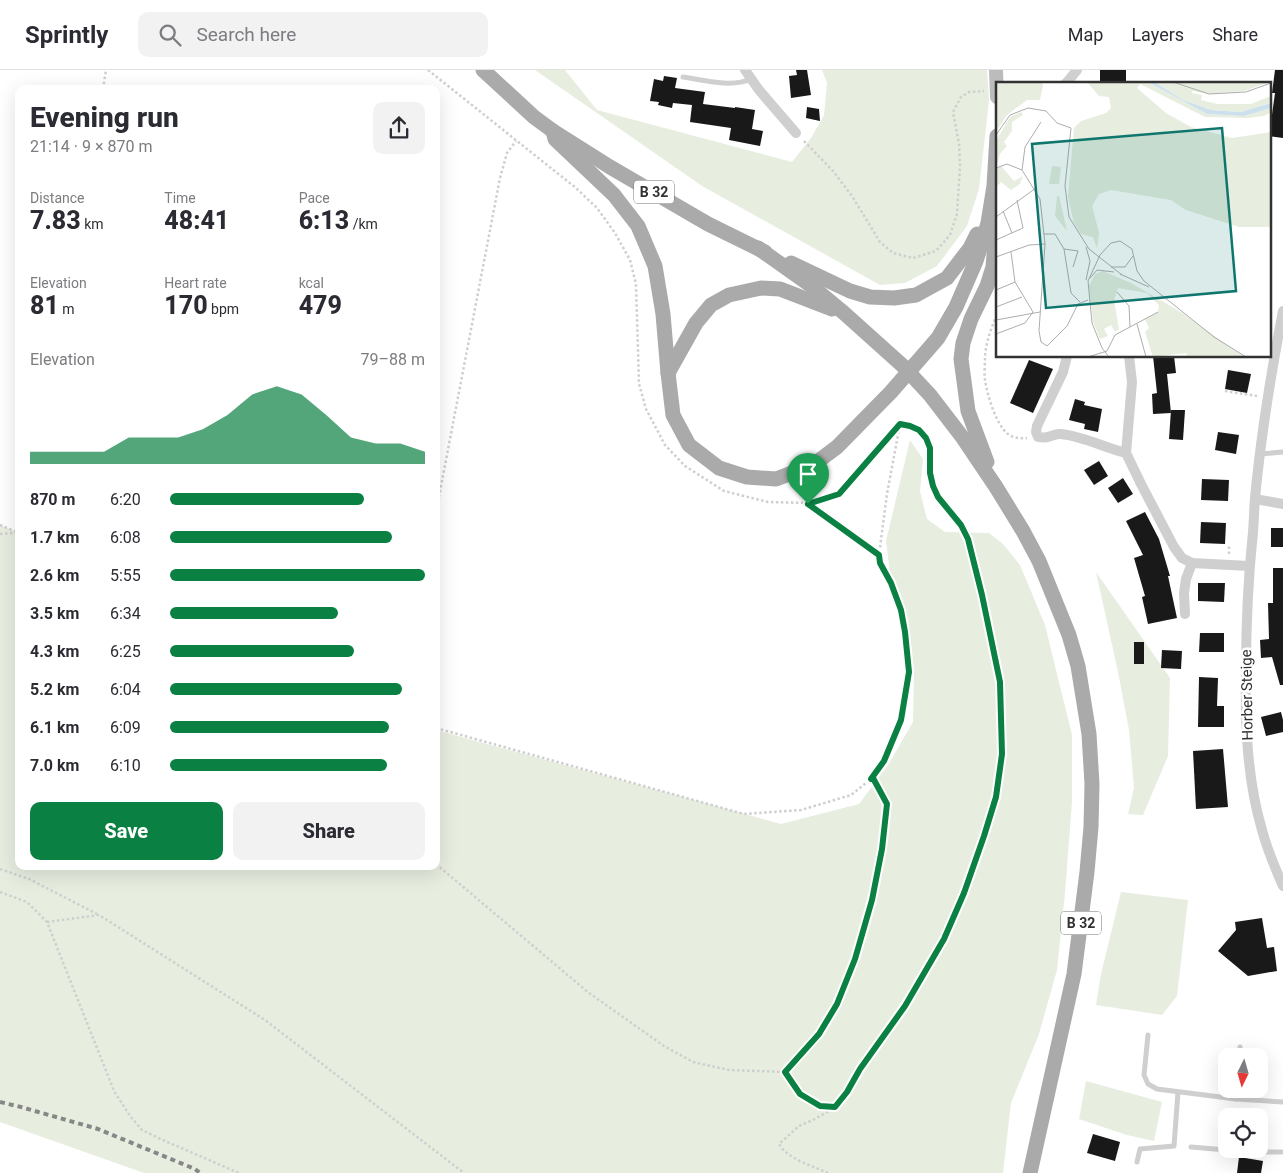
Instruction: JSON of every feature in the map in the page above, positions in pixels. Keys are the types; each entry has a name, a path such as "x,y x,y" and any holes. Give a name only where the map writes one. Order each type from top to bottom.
{"main road":[{"name":"B 32","path":"483,70 552,131 708,224 758,248 809,284 844,313 903,366 930,395 963,438 996,487 1039,561 1069,635 1078,666 1087,717 1092,776 1092,806 1089,850 1074,974 1030,1173"},
{"path":"996,70 996,91"},
{"path":"552,131 555,139 614,195 638,226 655,266 663,314 673,415 689,445 720,468 747,477 776,479 814,465 837,447 891,392 938,338 956,307 976,261 988,224 996,156"},
{"path":"758,248 850,291 870,297 894,298 916,295 947,278 970,248 990,208"},
{"path":"990,208 996,229 994,266 962,343 961,359 968,411 996,487"},
{"path":"668,373 696,323 711,305 729,295 761,288 780,290 844,313"}],"street":[{"path":"1067,82 1077,70"},
{"path":"748,74 773,107 796,132"},
{"name":"Horber Steige","path":"1282,883 1261,828 1250,771 1245,695 1249,566 1255,499 1268,398 1283,311"},
{"path":"1066,358 1063,372 1037,426 1036,432 1038,437 1044,439 1060,434 1126,453"},
{"path":"1129,358 1132,391 1126,453 1174,547 1182,558 1192,563 1249,566"},
{"path":"1255,499 1283,504"},
{"path":"1185,614 1184,593 1186,579 1192,563"}],"lane":[{"path":"683,77 730,83 744,82 748,74"},
{"path":"1260,454 1283,452"},
{"path":"1148,1036 1144,1075 1148,1084 1157,1089 1236,1099 1283,1102"},
{"path":"1137,1162 1140,1149 1174,1146 1178,1092"},
{"path":"1191,1147 1250,1152 1283,1152"}],"path":[{"path":"103,85 106,70"},
{"path":"428,70 576,188 597,208 615,233 630,260 636,284 639,384 646,409 665,446 685,466 724,491 768,502 808,504 839,494 900,424"},
{"path":"796,132 833,170 852,196 880,242 893,254 913,258 936,251 950,235 957,214 960,166 959,144 953,112 961,97 969,92 996,91"},
{"path":"440,491 500,178 507,153 516,141"},
{"path":"996,317 989,334 985,356 985,379 988,394 1002,426 1008,434 1020,439"},
{"path":"1225,391 1268,398"},
{"path":"440,729 744,814 801,810 851,795 871,779 884,761 901,720 909,672 901,610 891,583 880,563 879,555 887,494 900,424"},
{"path":"828,1173 794,1158 782,1149 779,1144 798,1126 814,1120 835,1107 905,1006 944,939 964,893 984,836 996,797 1002,754 1000,682 968,539 961,525 938,497 933,486 930,473 930,448 926,438 919,430 900,424"},
{"path":"808,504 879,555"},
{"path":"0,525 15,532"},
{"path":"0,534 15,533"},
{"path":"785,1072 819,1034 837,1004 855,959 872,900 882,849 887,804 873,778 871,779"},
{"path":"440,867 589,992 664,1046 692,1062 729,1070 785,1072"},
{"path":"0,869 29,879 99,915 265,1020 464,1173"},
{"path":"0,892 27,902 47,922 114,1091 130,1116 142,1130 239,1173"},
{"path":"47,922 99,915"},
{"path":"785,1072 800,1094 820,1106 835,1107"}],"shaded area":[{"path":"535,70 565,70 597,110 792,162 811,138 824,115 827,83 822,70 987,70 989,101 979,189 967,226 937,266 905,283 880,285 702,186"},
{"path":"910,440 923,459 920,491 927,519 945,532 989,533 1003,544 1020,565 1045,625 1072,735 1072,802 1057,970 1039,1034 1011,1103 1003,1173 144,1173 0,1122 0,525 15,531 15,870 440,870 440,731 781,824 859,804 888,765 913,722 914,671 908,619 890,573 886,541"},
{"path":"1096,572 1170,678 1168,756 1143,815 1128,814 1134,788 1129,730"},
{"path":"1121,892 1188,900 1177,996 1162,1015 1096,1005 1101,974"},
{"path":"1086,1081 1162,1102 1154,1141 1127,1135 1079,1119"}],"building":[{"path":"796,70 807,70 811,95 791,98 789,76 797,75"},
{"path":"1100,70 1126,70 1126,82 1100,82"},
{"path":"1275,70 1283,70 1283,138 1270,136 1275,93 1272,93"},
{"path":"664,76 677,78 675,88 705,92 703,104 755,110 752,129 763,131 760,146 729,140 731,128 690,122 692,105 673,103 672,108 658,105 659,102 650,101 654,79 663,81"},
{"path":"807,107 819,109 820,121 806,118"},
{"path":"1153,358 1174,358 1176,373 1167,374 1171,413 1153,414 1152,394 1157,393"},
{"path":"1029,360 1053,369 1033,413 1010,403"},
{"path":"1228,370 1251,374 1247,393 1225,389"},
{"path":"1075,399 1085,402 1084,405 1102,409 1098,432 1084,429 1085,424 1069,420"},
{"path":"1171,410 1185,410 1183,440 1169,439"},
{"path":"1218,432 1239,435 1236,454 1215,450"},
{"path":"1099,461 1108,476 1094,485 1084,470"},
{"path":"1123,478 1133,494 1118,503 1108,488"},
{"path":"1202,479 1229,480 1228,501 1201,500"},
{"path":"1145,512 1159,539 1170,576 1168,576 1177,618 1148,624 1142,597 1145,596 1134,558 1143,555 1126,521"},
{"path":"1201,522 1226,523 1225,544 1200,543"},
{"path":"1271,528 1283,528 1283,547 1271,547"},
{"path":"1273,568 1283,568 1283,685 1280,685 1272,657 1261,658 1260,640 1269,639 1268,603 1273,603"},
{"path":"1198,583 1225,583 1224,602 1198,601"},
{"path":"1200,633 1224,633 1224,652 1199,652"},
{"path":"1134,642 1144,642 1144,664 1134,664"},
{"path":"1162,650 1182,651 1181,669 1161,668"},
{"path":"1199,677 1218,678 1217,706 1224,706 1224,727 1198,727"},
{"path":"1281,712 1283,732 1266,736 1261,717"},
{"path":"1223,749 1228,807 1196,809 1193,751"},
{"path":"1262,918 1267,948 1274,947 1277,971 1248,976 1218,951 1236,930 1235,922"},
{"path":"1093,1134 1120,1142 1115,1161 1087,1153"},
{"path":"1239,1158 1263,1161 1261,1173 1237,1173"}],"railway":[{"path":"0,1102 98,1129 195,1169 200,1173"}],"route":[{"path":"900,424 919,430 926,438 930,448 930,473 933,486 938,497 961,525 968,539 1000,682 1002,754 996,797 964,893 944,939 905,1006 835,1107 820,1106 800,1094 785,1072 819,1034 837,1004 855,959 872,900 882,849 887,804 873,778 871,779 884,761 901,720 909,672 901,610 891,583 880,563 879,555 808,504 839,494 900,424"}]}
